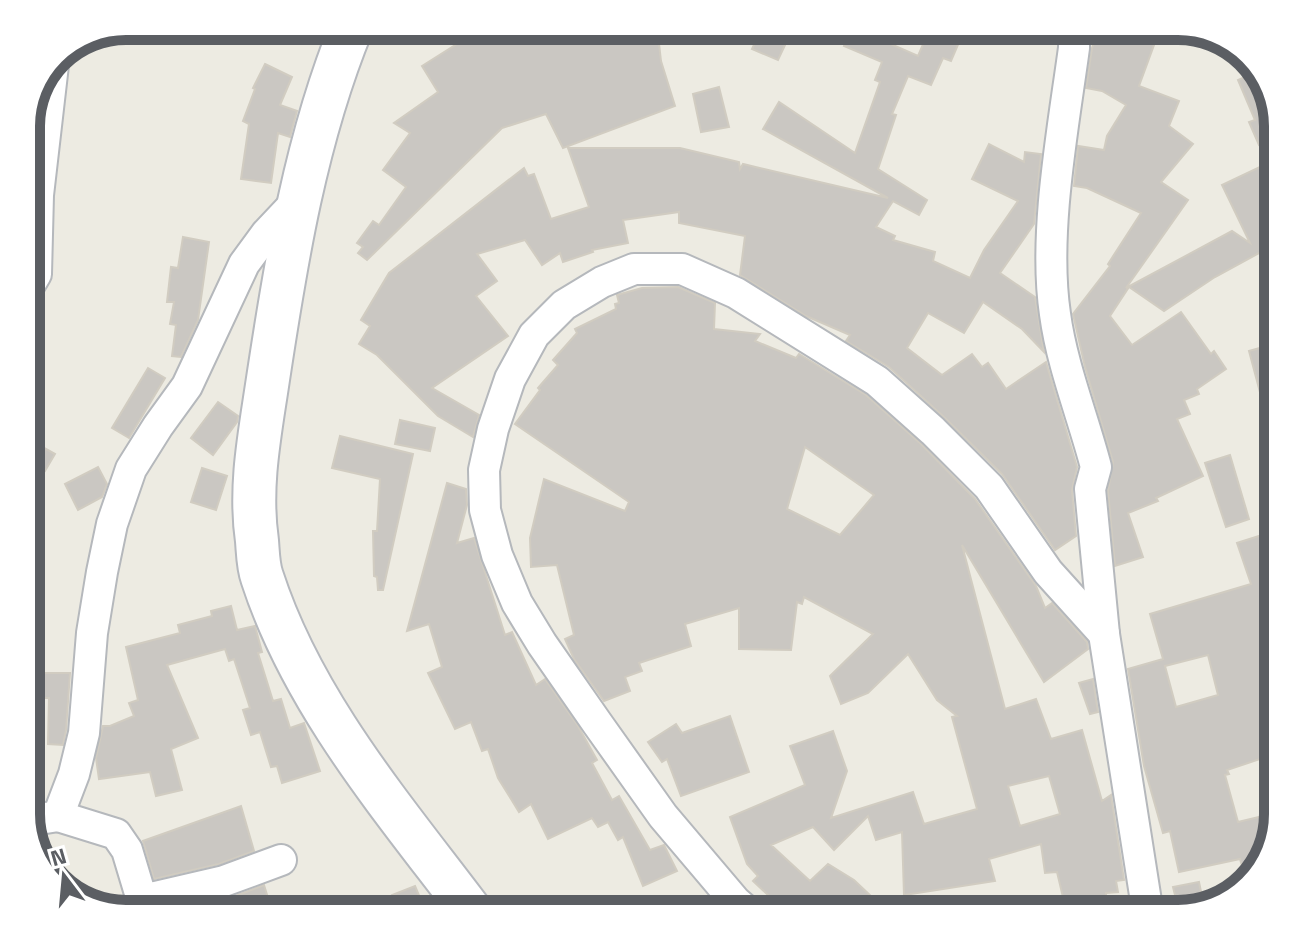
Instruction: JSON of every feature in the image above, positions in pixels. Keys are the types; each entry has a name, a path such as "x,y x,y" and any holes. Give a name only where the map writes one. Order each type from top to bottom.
{"street":[{"path":"347,40 318,127 281,293 254,473 254,519 261,573 284,639 330,717 462,900"},
{"path":"1072,40 1055,203 1052,278 1055,315 1096,467 1090,489 1104,634 1146,900"},
{"path":"40,178 51,85"},
{"path":"58,816 74,774 84,733 92,633 102,572 112,524 131,469 187,386 244,264 266,234 300,198"},
{"path":"734,900 663,816 581,701 517,603 497,555 485,510 484,470 493,429 510,379 534,335 564,305 602,282 634,269 682,269 736,293 877,381 933,431 989,487 1048,572 1104,634"},
{"path":"40,819 58,816 116,834 127,850 142,900 224,881 281,860"}],"building":[{"path":"463,40 659,40 661,61 675,106 563,148 546,114 502,128 367,260 358,253 363,247 357,243 373,221 379,225 406,187 383,170 410,133 394,123 438,92 422,66"},
{"path":"756,40 787,40 778,60 752,49"},
{"path":"847,40 882,40 918,56 925,40 960,40 951,61 943,58 931,85 908,76 892,114 896,115 878,169 927,200 919,215 893,201 876,227 895,236 893,240 935,252 933,261 970,278 984,250 1018,201 972,179 989,144 1024,162 1025,152 1041,154 1034,224 1000,273 1035,297 1044,352 1022,329 983,302 964,333 928,313 907,348 942,375 972,354 982,367 988,363 1006,389 1046,362 1077,467 1072,490 1076,536 1055,550 1002,474 889,367 846,341 850,335 806,316 740,275 745,236 679,223 679,212 623,220 628,243 592,250 563,262 560,253 542,265 525,240 477,254 497,281 476,296 508,336 432,388 479,415 473,437 438,416 377,355 359,344 370,326 361,320 389,273 524,168 528,176 534,174 551,219 589,207 568,148 680,148 739,162 740,169 743,164 888,198 763,129 779,102 855,153 880,82 875,80 882,62 844,46"},
{"path":"1095,40 1156,40 1139,86 1179,101 1169,126 1193,144 1161,182 1188,200 1126,288 1232,231 1250,243 1222,185 1264,165 1264,259 1261,252 1215,277 1164,311 1129,287 1110,316 1132,345 1181,312 1211,354 1214,351 1226,369 1197,389 1199,394 1184,400 1190,414 1177,419 1203,476 1156,498 1158,501 1128,513 1143,557 1115,566 1108,491 1113,462 1073,314 1110,266 1108,264 1141,213 1087,188 1074,186 1078,146 1104,150 1107,136 1126,105 1102,91 1086,88"},
{"path":"265,64 292,77 280,105 297,111 290,137 278,133 271,183 241,179 249,124 243,121 253,88"},
{"path":"1248,76 1255,88 1263,115 1264,143 1259,145 1249,122 1255,120 1238,80"},
{"path":"719,87 729,127 701,132 693,94"},
{"path":"183,237 209,242 198,320 181,357 172,356 176,325 170,324 174,302 167,302 171,267 178,268"},
{"path":"678,287 715,303 714,329 760,334 755,341 796,358 799,354 866,395 921,444 975,499 1036,586 1045,608 1052,603 1087,642 1088,649 1044,682 962,545 1005,709 1036,699 1051,739 1082,730 1102,801 1111,795 1124,880 1116,881 1118,892 1106,893 1106,900 1064,900 1057,872 1045,873 1041,844 989,859 995,881 904,895 902,832 876,840 868,816 834,850 813,827 771,845 810,881 828,864 854,880 875,900 773,900 753,881 758,876 747,864 730,817 805,785 790,746 833,731 847,771 831,818 913,792 924,824 977,809 952,717 957,716 937,700 908,654 868,693 841,704 830,676 873,634 804,597 802,604 797,602 791,650 739,649 739,608 685,624 691,646 639,663 642,671 625,677 630,691 604,701 574,659 565,639 574,635 557,565 531,567 530,538 544,479 625,511 629,502 515,424 540,390 538,388 558,365 553,360 577,333 575,329 616,309 615,304 619,303 617,295 642,288","holes":["805,447 874,495 840,535 787,509","1049,776 1060,814 1020,826 1008,786"]},
{"path":"1264,347 1264,395 1261,396 1249,351"},
{"path":"148,368 165,378 129,438 112,428"},
{"path":"218,402 238,416 213,455 191,438"},
{"path":"400,420 435,428 430,451 395,444"},
{"path":"340,436 413,454 383,590 378,590 377,577 374,576 373,531 377,531 380,479 332,468"},
{"path":"40,446 55,454 45,471 40,468"},
{"path":"1230,455 1249,519 1226,527 1205,463"},
{"path":"98,467 107,484 102,497 78,510 65,484"},
{"path":"202,468 227,476 216,510 191,502"},
{"path":"447,483 466,489 467,505 457,543 474,538 505,635 512,632 536,685 545,679 578,726 597,760 592,763 612,800 619,796 650,850 664,845 677,871 643,886 623,837 618,840 608,822 598,827 592,818 548,839 531,804 519,812 498,778 488,749 482,751 471,722 455,729 428,673 442,667 429,624 407,631"},
{"path":"1264,534 1264,758 1227,770 1229,774 1225,775 1238,822 1263,816 1262,831 1252,857 1243,869 1240,859 1179,872 1170,831 1163,833 1144,766 1128,669 1163,659 1150,614 1251,584 1237,543","holes":["1208,655 1218,695 1176,707 1165,666"]},
{"path":"231,606 237,630 255,626 262,652 258,653 273,701 281,699 290,728 304,723 320,771 282,783 277,766 271,767 260,732 251,735 243,710 250,708 234,659 229,661 225,649 167,665 198,738 171,749 182,790 156,796 150,772 99,779 96,758 103,726 134,716 129,703 138,700 126,647 180,633 178,625 212,616 211,611"},
{"path":"40,673 70,673 63,745 48,744 49,698 40,698"},
{"path":"1093,679 1098,712 1090,714 1079,683"},
{"path":"730,716 749,772 681,796 667,759 662,762 648,742 676,724 682,733"},
{"path":"241,806 254,851 219,864 154,879 143,841"},
{"path":"1199,882 1202,896 1176,900 1173,887"},
{"path":"264,885 269,900 223,900"},
{"path":"415,886 421,900 394,900 392,895"}]}
